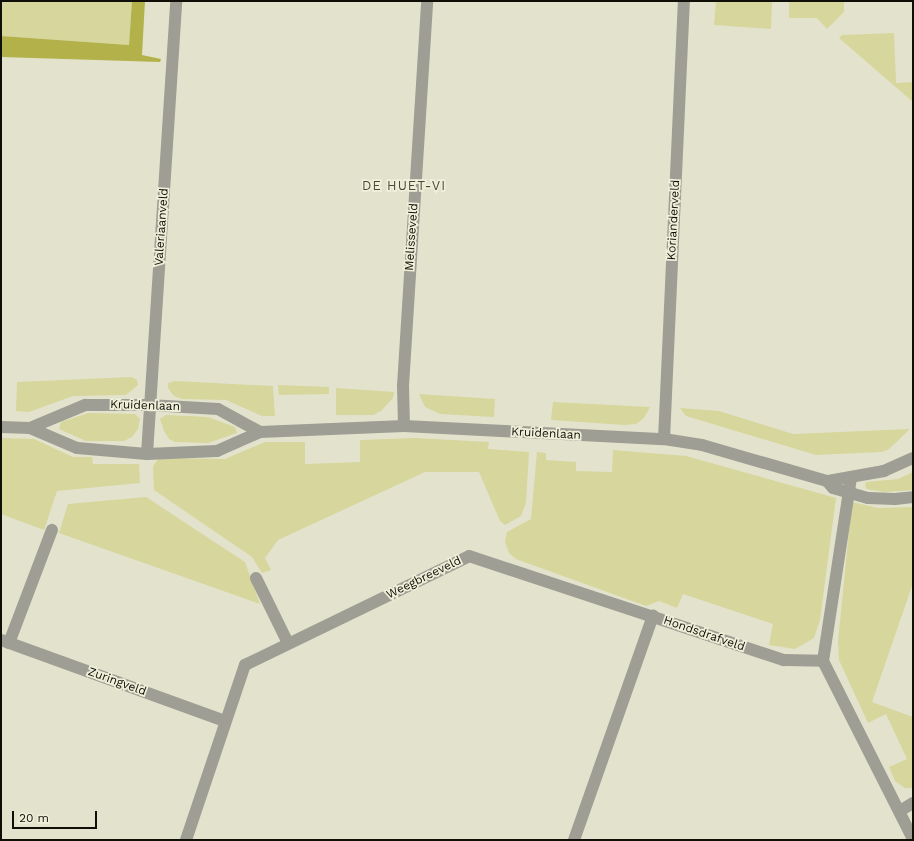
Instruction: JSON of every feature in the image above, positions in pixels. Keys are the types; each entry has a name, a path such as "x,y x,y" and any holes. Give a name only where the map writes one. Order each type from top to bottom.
{"street":[{"name":"Valeriaanveld","path":"147,454 176,1"},
{"name":"Melisseveld","path":"404,426 403,386 427,1"},
{"name":"Korianderveld","path":"664,439 684,1"},
{"name":"Kruidenlaan","path":"30,428 85,404 149,405 218,409 260,432"},
{"name":"Kruidenlaan","path":"1,427 30,428 76,448 147,454 217,451 260,432 404,426 664,439 702,446 827,481 884,471 913,458"},
{"path":"851,477 823,661 913,839"},
{"name":"Kruidenlaan","path":"827,481 833,488 868,498 896,499 913,497"},
{"name":"Zuringveld","path":"52,530 5,641 225,721"},
{"name":"Weegbreeveld","path":"186,840 245,665 469,556 587,596"},
{"path":"256,578 288,643"},
{"name":"Hondsdrafveld","path":"587,596 653,616 784,660 823,661"},
{"path":"574,840 653,616"},
{"path":"900,811 913,803"}],"green space":[{"path":"1,1 132,1 129,45 1,36"},
{"path":"716,1 772,1 771,29 714,25"},
{"path":"789,1 844,1 844,12 827,29 817,18 789,18"},
{"path":"894,33 896,83 913,82 913,102 839,38 842,35"},
{"path":"132,377 137,380 138,385 126,395 73,396 29,412 16,411 17,382"},
{"path":"175,381 273,386 275,416 262,416 226,400 182,399 174,396 168,388 168,383"},
{"path":"278,385 329,387 329,394 279,395"},
{"path":"336,388 394,392 393,398 381,411 373,415 336,415"},
{"path":"419,394 495,399 494,417 440,414 425,407"},
{"path":"553,402 650,407 644,418 636,424 625,425 551,420"},
{"path":"680,408 719,411 793,434 910,429 889,449 882,452 816,455 686,416"},
{"path":"88,413 135,414 140,419 138,429 132,437 124,441 86,441 59,429 61,422"},
{"path":"166,415 208,417 235,427 237,433 208,443 175,442 169,439 164,431 160,419"},
{"path":"1,438 34,439 73,457 92,457 93,464 139,464 140,483 57,491 44,530 1,514"},
{"path":"415,438 489,442 488,449 529,452 526,503 521,516 505,525 500,521 479,472 425,472 278,540 265,558 271,570 262,573 252,557 154,490 153,466 159,458 225,459 265,442 305,442 305,464 360,462 360,440"},
{"path":"613,450 686,456 836,498 820,620 814,638 795,649 769,645 773,624 683,594 677,608 659,601 646,606 516,559 509,553 505,542 507,532 531,519 537,452 546,453 546,460 576,462 576,471 612,472"},
{"path":"913,472 913,490 884,492 867,489 865,486 866,482 898,479"},
{"path":"146,497 245,562 260,604 59,533 68,504"},
{"path":"852,502 878,508 913,507 913,583 872,702 913,717 913,788 905,788 895,781 889,767 907,759 886,714 868,723 839,660 838,641"}],"shaded area":[{"path":"132,1 145,1 142,55 161,59 160,62 1,57 1,36 129,45"}],"district":[{"name":"DE HUET-VI","path":"404,186"}]}
